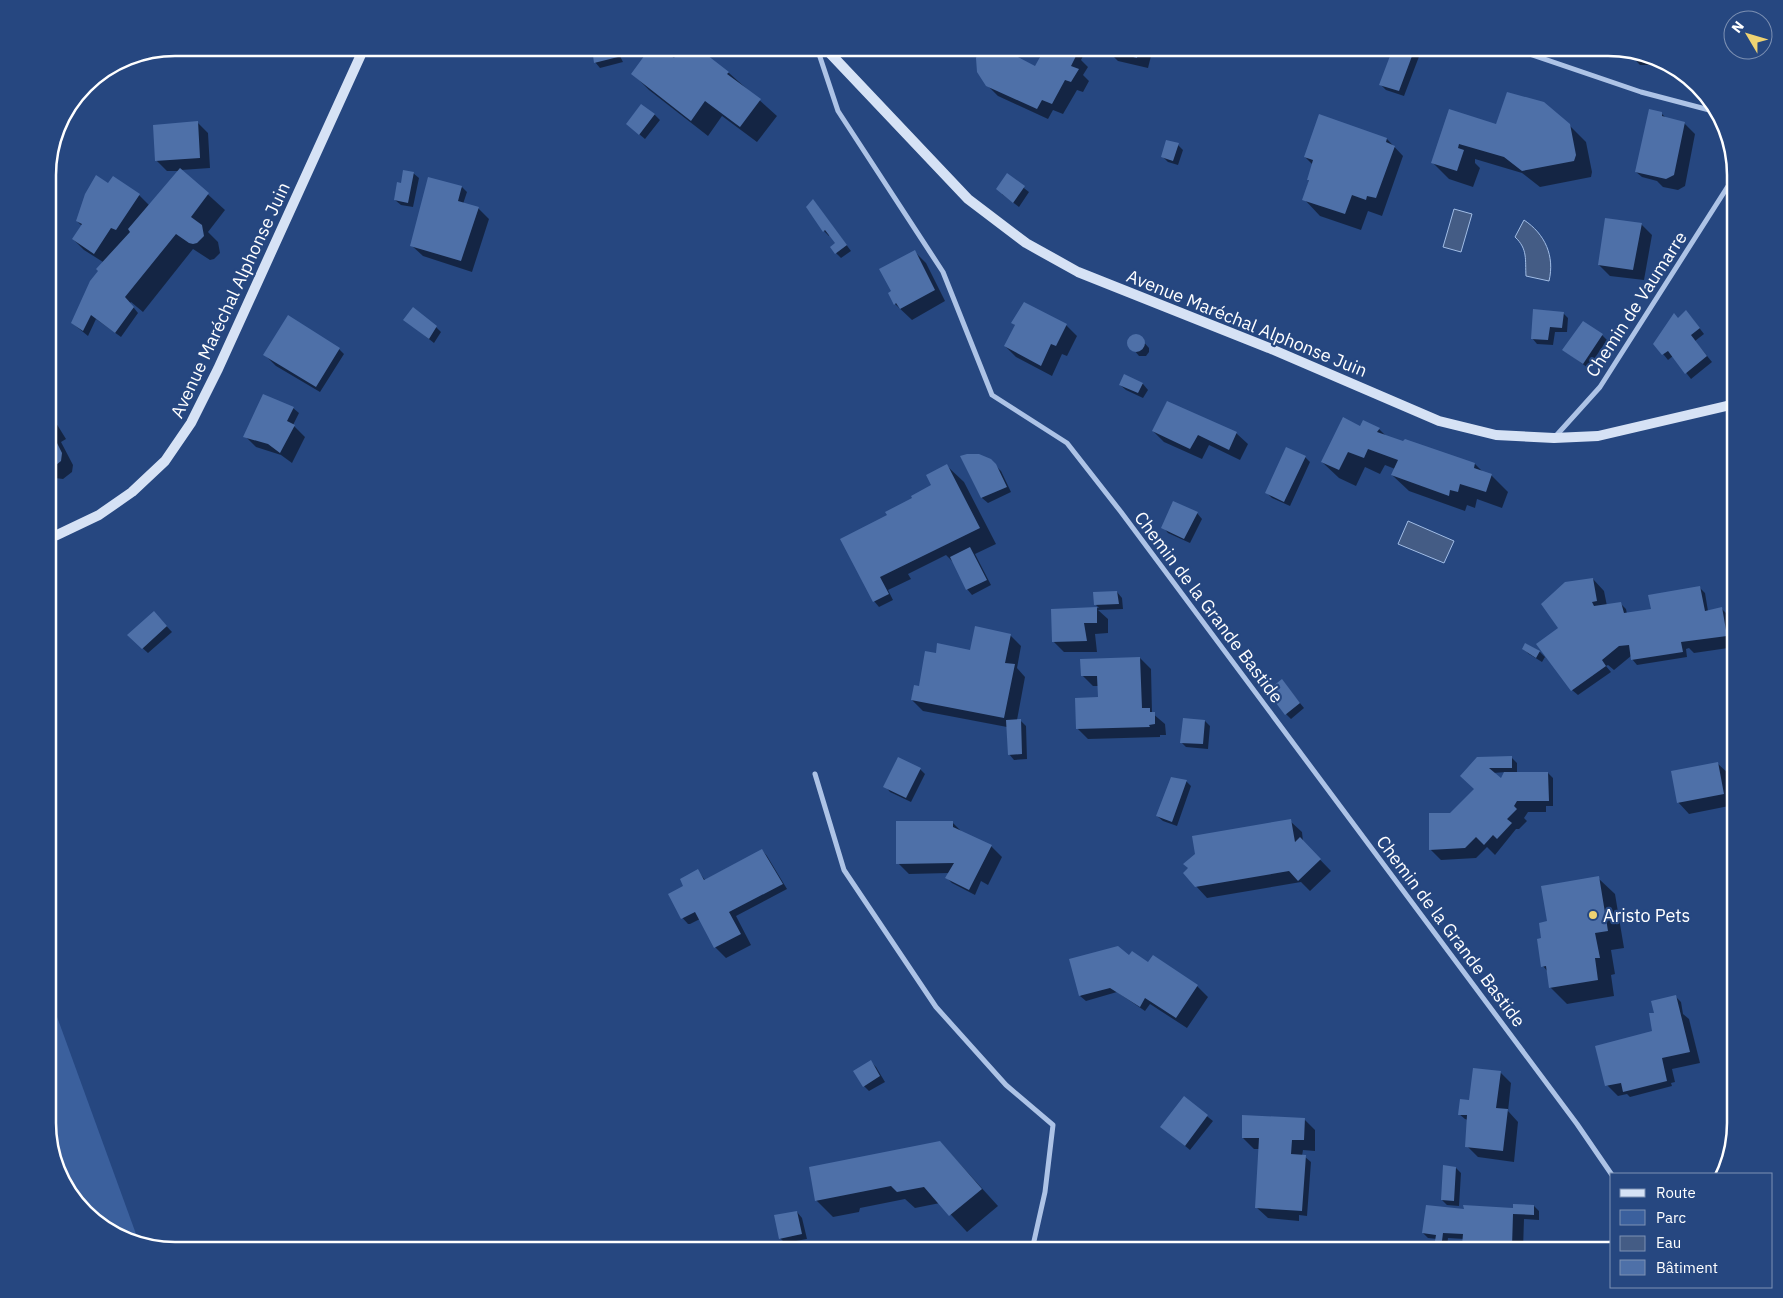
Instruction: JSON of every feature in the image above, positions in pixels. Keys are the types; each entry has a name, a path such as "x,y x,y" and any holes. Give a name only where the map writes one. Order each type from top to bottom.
{"main road":[{"name":"Avenue Maréchal Alphonse Juin","path":"57,535 99,515 132,492 165,461 191,423 218,369 360,56"},
{"name":"Avenue Maréchal Alphonse Juin","path":"832,56 968,199 1026,243 1078,272 1268,348 1439,421 1496,434 1554,438 1598,436 1727,406"}],"street":[{"name":"Chemin de la Grande Bastide","path":"820,56 838,111 943,272 992,396 1067,443 1121,512 1571,1116 1611,1173"},
{"path":"1535,56 1641,92 1706,109"},
{"name":"Chemin de Vaumarre","path":"1554,438 1600,387 1727,188"},
{"path":"815,774 844,870 925,991 936,1007 1006,1085 1053,1125 1045,1192 1034,1242"}],"green space":[{"path":"57,1017 136,1235 122,1230 91,1207 68,1176 60,1154 57,1131"}],"water":[{"path":"1454,209 1472,214 1461,252 1443,247"},
{"path":"1524,220 1538,232 1547,246 1551,263 1549,281 1526,276 1524,250 1515,237"},
{"path":"1408,521 1454,541 1444,563 1398,544"}],"building":[{"path":"593,56 618,56 618,57 594,63"},
{"path":"644,56 671,56 674,58 675,56 708,56 729,72 727,74 761,99 740,127 705,101 691,121 631,74"},
{"path":"977,56 1016,56 1035,66 1041,56 1076,56 1071,66 1079,69 1071,82 1065,80 1052,104 1042,100 1037,109 986,86 977,72"},
{"path":"1390,56 1412,56 1399,91 1379,85"},
{"path":"1507,92 1544,102 1570,124 1576,155 1574,161 1522,171 1504,157 1459,144 1458,148 1464,150 1457,171 1431,163 1449,109 1496,124"},
{"path":"641,104 655,114 639,135 626,124"},
{"path":"1649,109 1662,112 1662,116 1685,122 1674,175 1666,179 1635,172"},
{"path":"1319,114 1387,138 1386,142 1395,146 1376,198 1367,196 1366,200 1352,195 1345,214 1302,200 1313,160 1304,157"},
{"path":"198,121 200,158 155,161 153,125"},
{"path":"1166,140 1179,143 1173,161 1161,157"},
{"path":"180,168 209,193 191,217 202,225 204,236 197,243 193,244 176,234 125,297 134,307 115,333 91,315 83,331 71,323 90,281 98,271 96,269 130,232 128,229"},
{"path":"403,170 414,172 408,203 394,200 397,182 401,183"},
{"path":"1007,173 1025,186 1013,203 996,189"},
{"path":"96,175 108,183 113,176 140,194 116,230 111,228 94,254 72,239 82,224 76,221 85,194"},
{"path":"428,177 462,186 458,201 479,207 461,261 410,246"},
{"path":"813,199 847,245 835,254 830,247 835,243 825,230 823,232 806,207"},
{"path":"1605,218 1642,223 1633,270 1598,265"},
{"path":"915,250 935,290 900,309 896,303 894,305 888,293 891,291 879,269"},
{"path":"1024,302 1067,324 1056,346 1051,344 1041,366 1004,346 1015,325 1011,323"},
{"path":"413,307 437,326 429,339 403,320"},
{"path":"1533,309 1564,312 1562,328 1550,327 1548,340 1531,339"},
{"path":"1686,310 1700,328 1691,335 1707,356 1685,374 1668,351 1662,355 1653,344 1674,313 1678,318"},
{"path":"288,315 340,348 316,387 263,355"},
{"path":"1583,321 1603,334 1583,364 1562,350"},
{"path":"1136,334 1142,337 1145,343 1142,349 1136,352 1130,349 1127,343 1130,337"},
{"path":"1124,374 1143,383 1138,393 1119,385"},
{"path":"263,394 294,407 287,421 295,425 280,453 268,444 243,437"},
{"path":"1167,401 1237,432 1229,450 1198,435 1190,449 1152,431"},
{"path":"1343,417 1360,426 1363,420 1380,428 1377,432 1403,441 1405,439 1475,463 1474,468 1492,474 1486,492 1460,484 1458,492 1450,490 1449,496 1391,475 1398,460 1368,449 1364,458 1348,452 1339,470 1321,462"},
{"path":"57,443 62,453 61,461 57,464"},
{"path":"1286,447 1306,456 1284,502 1265,493"},
{"path":"979,454 991,459 996,464 1007,487 981,498 960,456"},
{"path":"947,464 980,528 880,577 889,594 873,602 840,539 887,515 885,512 912,498 911,496 931,485 926,475"},
{"path":"1173,501 1198,512 1184,539 1161,528"},
{"path":"970,547 987,580 966,590 950,557"},
{"path":"1593,578 1597,601 1592,602 1594,606 1621,602 1624,613 1651,609 1648,595 1700,586 1705,611 1722,607 1727,636 1681,642 1683,652 1631,660 1629,645 1619,646 1602,660 1606,666 1571,691 1536,644 1558,628 1541,604 1565,582"},
{"path":"1117,591 1119,604 1094,605 1093,592"},
{"path":"1097,607 1097,623 1084,623 1087,641 1052,642 1051,609"},
{"path":"154,611 167,626 142,649 127,635"},
{"path":"975,626 1011,634 1005,663 1015,664 1004,718 911,700 914,685 919,686 925,651 936,653 937,643 970,650"},
{"path":"1525,643 1540,651 1536,658 1522,649"},
{"path":"1140,657 1142,708 1150,708 1150,712 1155,712 1155,724 1149,725 1150,727 1076,729 1075,698 1098,697 1097,676 1081,676 1080,659"},
{"path":"1282,679 1300,703 1285,715 1267,691"},
{"path":"1183,718 1205,720 1203,744 1180,743"},
{"path":"1021,719 1022,754 1008,755 1006,720"},
{"path":"1512,756 1512,768 1489,768 1501,778 1504,772 1548,772 1549,801 1517,801 1514,806 1517,809 1507,819 1512,823 1497,839 1493,835 1484,845 1476,837 1465,848 1429,850 1429,813 1450,813 1474,789 1460,776 1477,757"},
{"path":"898,757 921,768 906,798 883,787"},
{"path":"1718,762 1724,794 1677,803 1671,771"},
{"path":"1171,777 1187,780 1172,822 1156,816"},
{"path":"1291,819 1295,842 1300,837 1321,859 1298,881 1289,871 1195,887 1183,873 1188,868 1183,864 1195,854 1192,836"},
{"path":"896,821 953,821 953,827 992,845 969,890 945,878 954,863 896,864"},
{"path":"762,849 783,884 729,912 741,934 714,948 695,912 681,919 668,894 683,886 680,879 698,869 704,880"},
{"path":"1599,876 1608,931 1595,933 1600,958 1595,958 1598,980 1549,988 1546,966 1541,967 1537,939 1541,938 1539,923 1547,921 1541,886"},
{"path":"1118,946 1129,955 1132,951 1148,962 1153,955 1198,985 1176,1018 1145,998 1140,1007 1110,988 1079,996 1069,959"},
{"path":"1676,995 1690,1052 1662,1058 1667,1081 1623,1092 1621,1083 1605,1086 1595,1046 1652,1031 1649,1013 1654,1013 1651,1001"},
{"path":"871,1060 880,1076 863,1087 853,1071"},
{"path":"1473,1068 1501,1071 1496,1108 1508,1109 1503,1151 1465,1147 1467,1115 1458,1115 1460,1099 1469,1100"},
{"path":"1184,1096 1208,1115 1185,1146 1160,1127"},
{"path":"1242,1115 1305,1118 1304,1140 1292,1140 1291,1154 1306,1155 1302,1211 1255,1208 1259,1138 1242,1138"},
{"path":"940,1141 982,1189 949,1216 924,1187 897,1192 891,1186 815,1201 809,1167"},
{"path":"1443,1165 1456,1167 1454,1201 1441,1200"},
{"path":"1513,1204 1534,1205 1534,1215 1513,1214 1512,1242 1462,1242 1463,1234 1443,1233 1442,1241 1435,1241 1436,1235 1422,1233 1426,1205 1464,1209 1463,1205 1513,1208"},
{"path":"797,1211 802,1234 779,1239 774,1215"}],"place":[{"name":"Aristo Pets","path":"1593,915"}]}
